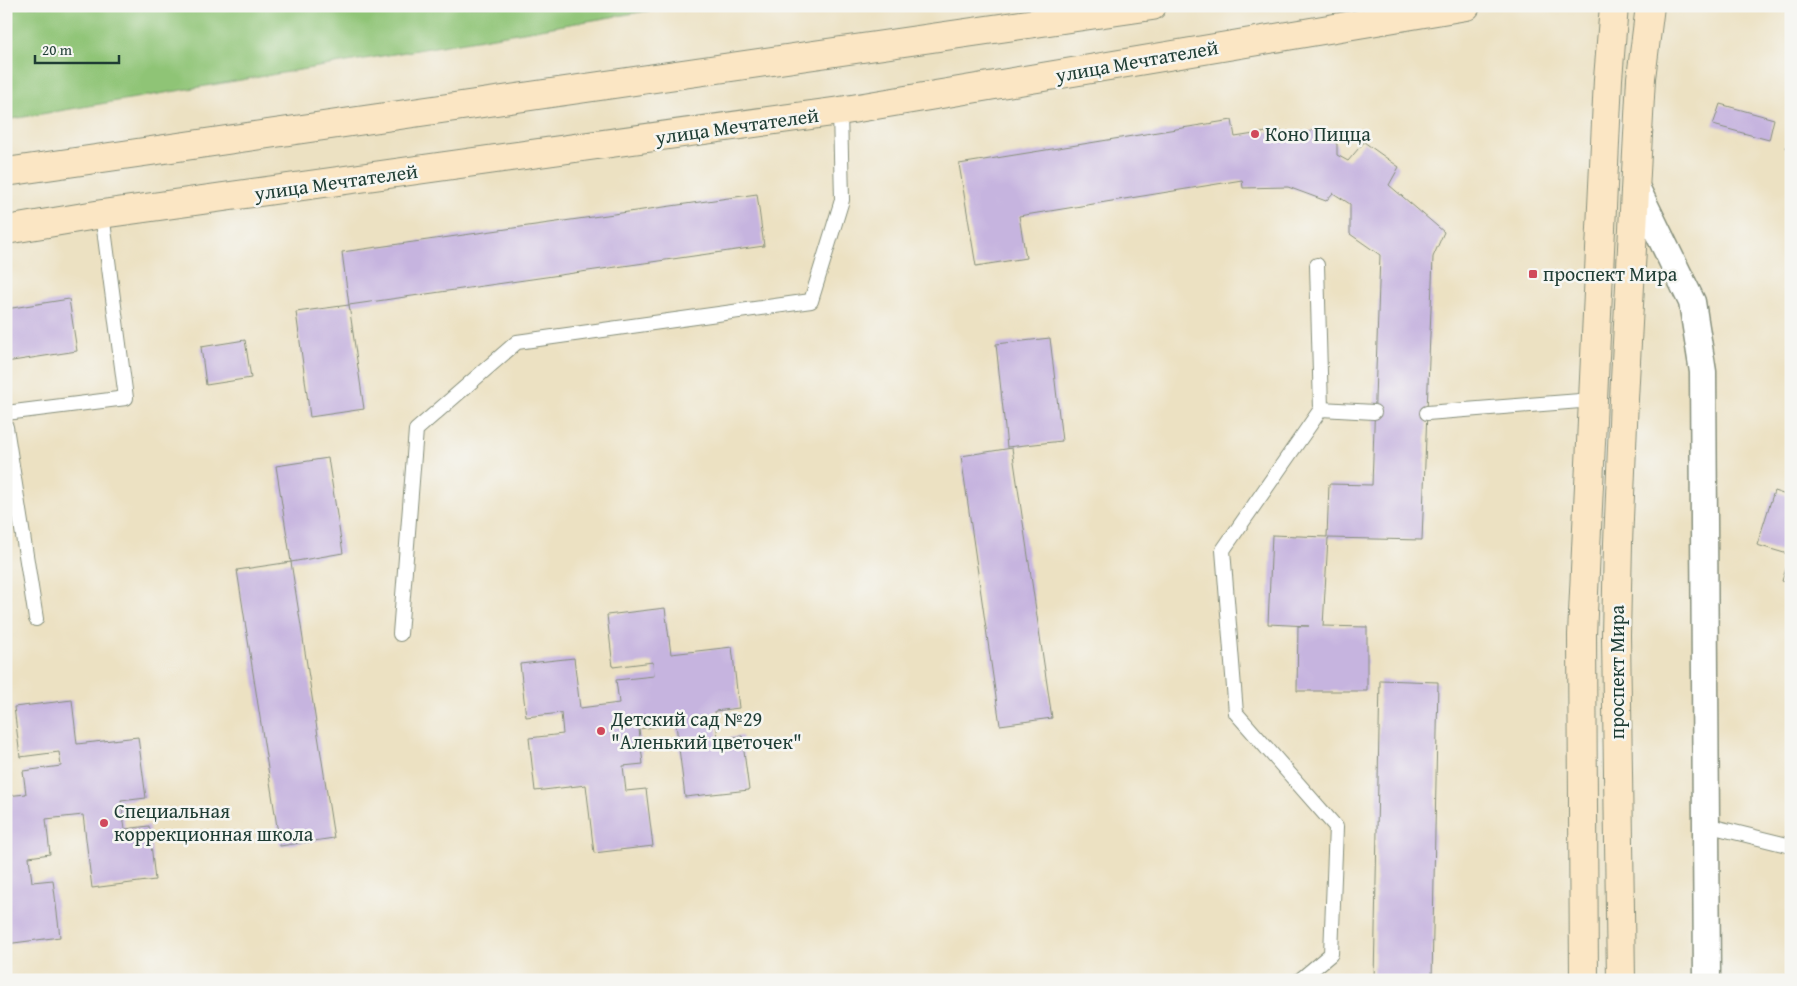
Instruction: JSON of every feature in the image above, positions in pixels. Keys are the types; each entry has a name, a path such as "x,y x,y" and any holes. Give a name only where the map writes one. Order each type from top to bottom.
{"street":[{"path":"6,172 1152,6"},
{"name":"улица Мечтателей","path":"6,230 102,214 840,111 1466,6"},
{"name":"проспект Мира","path":"1584,980 1582,635 1608,79 1614,6"},
{"name":"проспект Мира","path":"1621,980 1616,626 1624,399 1641,78 1650,6"},
{"path":"1636,187 1692,302 1703,372 1707,980"}],"lane":[{"path":"400,634 416,430 517,342 811,301 842,200 840,111"},
{"path":"6,413 126,398 102,214"},
{"path":"1300,980 1331,954 1336,827 1236,713 1223,550 1321,410 1317,266"},
{"path":"1427,413 1592,400"},
{"path":"1321,410 1374,412"},
{"path":"6,427 36,619"},
{"path":"1706,825 1791,846"}],"green space":[{"path":"6,6 676,6 6,120"}],"building":[{"path":"1720,104 1774,119 1769,140 1713,125"},
{"path":"1232,120 1235,137 1280,130 1287,141 1316,129 1337,144 1337,155 1348,161 1364,142 1399,167 1389,185 1444,232 1433,257 1422,540 1328,538 1323,626 1367,627 1367,691 1297,691 1298,626 1309,626 1268,624 1272,535 1327,537 1329,484 1372,485 1380,255 1350,234 1350,204 1333,193 1326,201 1288,187 1243,188 1242,180 1019,216 1026,258 976,266 959,164"},
{"path":"1791,130 1791,149 1786,148"},
{"path":"757,194 764,246 349,305 342,252"},
{"path":"69,299 77,351 6,362 6,309"},
{"path":"349,305 364,409 310,417 296,312"},
{"path":"1050,338 1062,441 1007,447 996,344"},
{"path":"245,340 251,378 206,385 201,347"},
{"path":"1012,448 1052,718 1000,725 961,456"},
{"path":"328,458 343,553 291,562 276,466"},
{"path":"1774,491 1789,496 1791,491 1791,555 1757,545"},
{"path":"1791,556 1791,584 1782,581"},
{"path":"291,562 334,838 280,846 237,570"},
{"name":"Детский сад №29 \"Аленький цветочек\"","path":"665,608 671,654 732,647 739,708 715,711 718,739 742,736 749,790 685,797 676,724 639,729 643,764 623,766 626,791 646,789 653,846 594,853 586,785 535,791 529,738 563,734 561,713 526,717 520,664 574,658 580,708 619,703 616,680 654,676 653,662 613,667 607,615"},
{"path":"1380,680 1438,682 1432,980 1374,980"},
{"name":"Специальная коррекционная школа","path":"72,700 77,744 138,737 146,798 121,801 125,829 149,826 155,880 92,888 83,815 46,819 50,854 29,857 32,882 53,880 60,937 6,944 6,796 26,794 23,771 61,766 59,752 20,757 14,707"}],"place":[{"name":"Коно Пицца","path":"1255,134"},
{"name":"проспект Мира","path":"1533,274"},
{"name":"Детский сад №29 \"Аленький цветочек\"","path":"601,731"},
{"name":"Специальная коррекционная школа","path":"104,823"}]}
